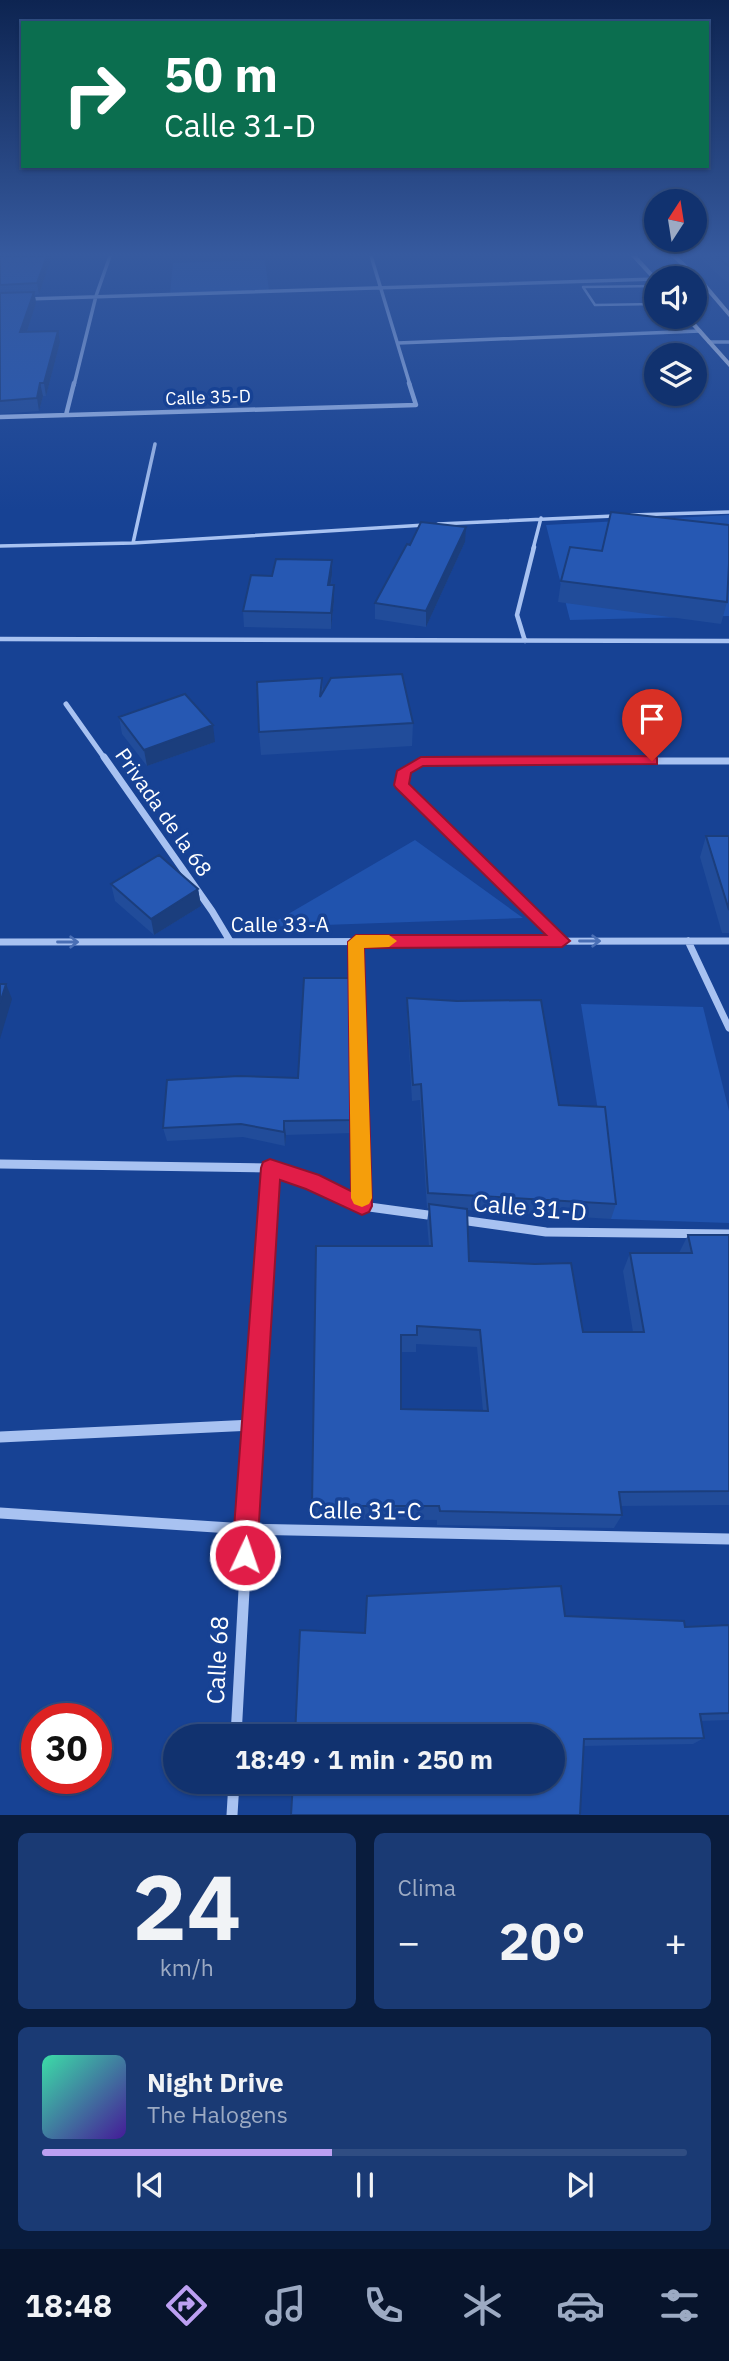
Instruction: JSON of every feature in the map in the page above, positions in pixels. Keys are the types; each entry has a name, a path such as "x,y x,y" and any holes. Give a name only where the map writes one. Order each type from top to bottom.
{"main road":[{"path":"709,342 729,365"}],"street":[{"path":"66,415 85,341"},
{"path":"398,343 456,341"},
{"path":"709,342 729,342"},
{"name":"Calle 35-D","path":"0,418 416,404 398,343"},
{"name":"Privada de la 68","path":"66,704 212,911 230,942"},
{"path":"562,941 401,785 404,771 421,761 729,761"},
{"path":"688,941 729,1028"},
{"name":"Calle 33-A","path":"0,942 729,941"},
{"path":"356,942 362,1206"},
{"path":"0,1164 270,1168 312,1181 362,1206 440,1217"},
{"name":"Calle 68","path":"237,1724 246,1529 270,1168"},
{"name":"Calle 31-D","path":"454,1219 546,1231 729,1234"},
{"path":"0,1437 253,1425"},
{"name":"Calle 31-C","path":"0,1513 246,1529 729,1539"},
{"path":"232,1815 233,1794"}],"lane":[{"path":"133,543 155,444"},
{"path":"0,546 133,543 541,518 729,512"},
{"path":"525,641 517,615 541,518"},
{"path":"0,639 729,641"}],"shaded area":[{"path":"729,515 729,616 570,620 546,525"},
{"path":"415,840 523,918 266,927"},
{"path":"581,1004 703,1007 729,1111 729,1223 611,1219 600,1123"}],"building":[{"path":"0,341 55,341 37,398 0,401"},
{"path":"611,512 729,525 727,602 561,581 570,547 602,551"},
{"path":"421,522 466,527 426,611 375,603 407,544 410,545"},
{"path":"276,559 332,560 328,585 334,585 331,613 243,611 251,575 272,576"},
{"path":"402,674 413,723 259,732 257,682 322,678 320,697 331,678"},
{"path":"185,694 213,725 144,750 119,717"},
{"path":"706,836 729,836 729,910"},
{"path":"159,855 198,889 151,919 111,884"},
{"path":"304,978 351,978 353,1120 284,1121 284,1132 241,1124 163,1128 167,1080 239,1076 298,1078"},
{"path":"0,984 6,984 0,1003"},
{"path":"407,998 457,1001 541,1000 559,1105 605,1107 616,1204 428,1193 421,1084 413,1085"},
{"path":"429,1204 467,1209 469,1261 571,1263 583,1332 644,1332 630,1253 692,1253 688,1235 729,1235 729,1491 619,1492 622,1515 440,1511 439,1506 312,1506 316,1246 432,1246","holes":["417,1326 480,1330 488,1411 401,1409 401,1335 417,1335"]},
{"path":"561,1586 565,1616 684,1621 685,1627 729,1625 729,1713 700,1714 704,1738 584,1739 580,1815 291,1815 292,1794 565,1794 565,1724 296,1724 300,1630 365,1633 367,1596"}],"slow traffic":[{"path":"362,1198 356,942 389,941"}],"route":[{"path":"245,1555 270,1168 312,1181 362,1206 356,942 562,941 545,921 401,785 404,771 421,761 652,761"}]}
